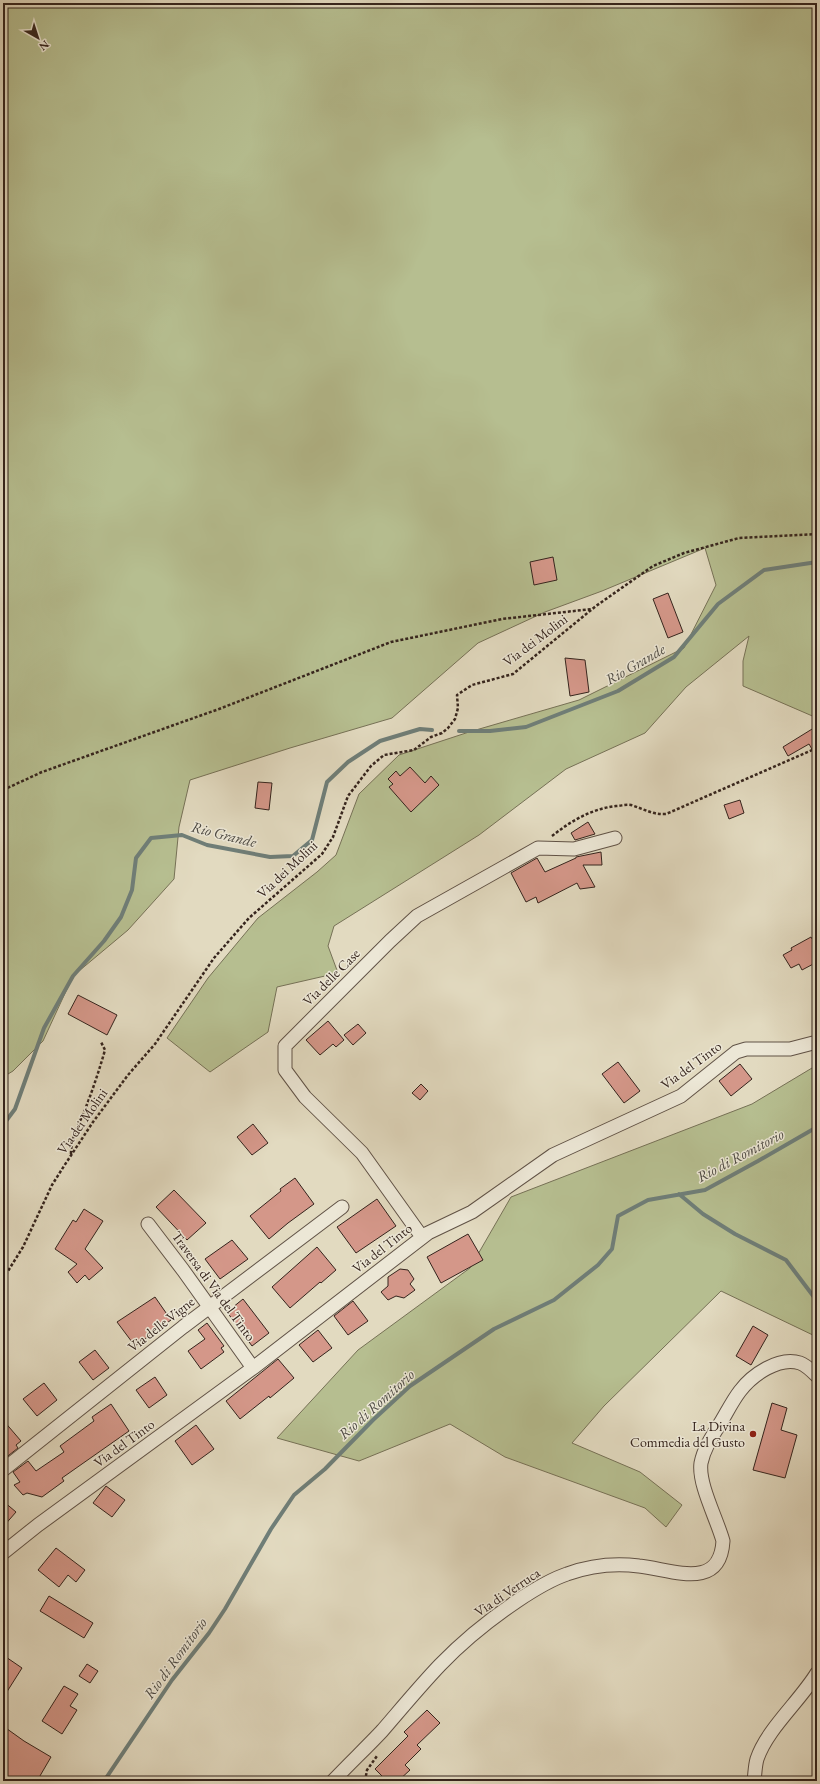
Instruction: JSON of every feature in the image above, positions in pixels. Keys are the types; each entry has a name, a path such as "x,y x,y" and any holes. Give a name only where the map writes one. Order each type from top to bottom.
{"street":[{"path":"538,848 574,849 615,838"},
{"name":"Via delle Case","path":"422,1237 362,1153 305,1097 285,1070 285,1046 417,916 538,848"},
{"name":"Via del Tinto","path":"3,1553 38,1525 253,1368 422,1237 472,1212 553,1155 680,1096 736,1052 746,1049 790,1050 817,1042"},
{"name":"Via delle Vigne","path":"3,1470 210,1307 342,1207"},
{"name":"Traversa di Via del Tinto","path":"148,1224 253,1368"},
{"name":"Via di Verruca","path":"333,1781 381,1731 441,1664 468,1638 498,1614 532,1591 566,1574 585,1568 606,1566 639,1566 671,1572 696,1574 708,1571 718,1561 722,1552 723,1541 701,1477 701,1462 706,1447 739,1391 760,1372 772,1365 787,1362 800,1363 817,1376"},
{"path":"754,1781 757,1760 766,1740 809,1686 817,1673"}],"path":[{"name":"Via dei Molini","path":"3,1279 23,1247 52,1185 128,1075 155,1044 214,958 249,918 322,854 333,838 348,796 371,766 384,755 414,750 430,737 442,733 455,719 458,708 457,695 472,685 513,674 592,609 653,566 684,553 739,538 817,534"},
{"path":"3,790 42,772 219,709 391,642 502,619 592,609"},
{"path":"538,848 573,821 587,814 606,808 629,805 657,815 666,814 817,748"},
{"path":"72,1154 71,1145 76,1129 105,1050 101,1042"}],"green space":[{"path":"3,3 817,3 817,718 743,686 743,661 749,636 686,687 645,733 566,769 479,835 334,926 328,946 338,973 277,987 268,1032 210,1072 167,1038 208,978 258,918 317,872 336,855 359,794 399,755 469,732 579,700 684,648 716,585 705,548 602,591 545,612 478,643 392,718 290,748 190,780 179,827 174,879 128,930 73,976 43,1041 13,1071 3,1077"},
{"path":"817,1065 817,1337 721,1291 604,1406 572,1443 640,1472 682,1505 666,1527 645,1508 505,1457 450,1424 359,1461 277,1438 358,1350 470,1268 511,1197 752,1104"}],"building":[{"path":"553,557 557,580 534,585 530,562"},
{"path":"668,593 683,632 668,638 653,599"},
{"path":"565,658 585,660 589,692 570,696"},
{"path":"817,726 817,758 809,744 788,756 783,747"},
{"path":"410,767 425,783 431,776 439,785 411,812 389,787 393,784 388,779 396,771 400,776"},
{"path":"258,782 272,783 269,810 255,808"},
{"path":"740,800 744,813 729,819 724,805"},
{"path":"588,822 595,834 575,840 571,833"},
{"path":"601,852 602,865 583,865 595,887 580,889 577,883 538,903 536,897 526,902 511,873 537,858 545,872 576,857"},
{"path":"811,937 817,947 817,962 802,970 799,964 791,968 783,955 792,950 791,948"},
{"path":"78,995 117,1015 107,1035 68,1014"},
{"path":"328,1021 344,1040 336,1047 333,1044 320,1055 306,1040"},
{"path":"358,1024 366,1033 353,1045 344,1035"},
{"path":"618,1062 640,1091 624,1103 602,1074"},
{"path":"740,1064 752,1079 731,1096 719,1081"},
{"path":"421,1084 428,1091 420,1100 412,1093"},
{"path":"253,1124 268,1143 252,1155 237,1137"},
{"path":"295,1178 314,1204 269,1239 250,1216 281,1191 280,1189"},
{"path":"174,1190 206,1223 187,1240 156,1207"},
{"path":"377,1199 396,1226 356,1253 337,1227"},
{"path":"84,1209 103,1221 85,1249 103,1268 89,1280 85,1275 77,1283 68,1272 77,1264 55,1249 73,1220 76,1222"},
{"path":"468,1234 483,1260 441,1283 427,1257"},
{"path":"232,1240 248,1259 220,1279 205,1259"},
{"path":"317,1247 336,1270 290,1308 272,1287"},
{"path":"400,1269 408,1270 414,1279 410,1284 415,1290 404,1298 396,1296 388,1300 381,1292 388,1286 388,1277"},
{"path":"155,1297 171,1320 135,1346 117,1322"},
{"path":"243,1299 269,1333 252,1346 227,1312"},
{"path":"353,1301 368,1321 348,1335 334,1316"},
{"path":"207,1323 224,1346 221,1348 224,1352 201,1369 188,1351 205,1339 198,1330"},
{"path":"753,1326 768,1335 751,1365 736,1356"},
{"path":"318,1330 332,1348 313,1362 299,1345"},
{"path":"95,1350 109,1368 93,1380 79,1362"},
{"path":"278,1359 294,1378 270,1398 269,1396 240,1419 226,1401"},
{"path":"155,1377 167,1395 149,1408 136,1390"},
{"path":"44,1383 57,1400 37,1416 23,1399"},
{"path":"772,1403 787,1408 781,1430 797,1435 785,1478 753,1470"},
{"path":"111,1404 129,1431 62,1478 64,1481 42,1497 27,1493 23,1495 14,1485 20,1482 13,1472 28,1461 36,1471 64,1452 60,1446 94,1421 92,1417"},
{"path":"3,1420 21,1441 16,1445 18,1448 4,1459"},
{"path":"196,1425 214,1449 192,1465 175,1441"},
{"path":"106,1486 125,1500 112,1517 93,1503"},
{"path":"3,1501 16,1512 3,1527"},
{"path":"56,1548 85,1570 76,1582 68,1575 59,1587 38,1570"},
{"path":"49,1596 93,1623 84,1638 40,1611"},
{"path":"3,1655 22,1668 3,1698"},
{"path":"87,1664 98,1671 90,1683 79,1676"},
{"path":"64,1686 78,1694 70,1706 77,1710 62,1734 42,1721"},
{"path":"427,1710 440,1723 417,1745 421,1749 405,1765 410,1770 398,1781 387,1781 375,1769 408,1736 404,1732"},
{"path":"3,1726 24,1741 51,1757 37,1781 3,1781"}],"waterway":[{"name":"Rio Grande","path":"459,731 490,731 526,727 618,691 674,657 718,604 764,570 817,562"},
{"name":"Rio Grande","path":"3,1125 15,1109 44,1028 73,976 104,941 121,917 132,890 136,858 151,838 182,835 207,845 270,857 293,856 312,840 327,782 348,762 380,741 420,729 432,730"},
{"name":"Rio di Romitorio","path":"104,1781 172,1680 209,1633 225,1609 271,1529 294,1495 325,1469 373,1420 410,1386 494,1329 554,1300 598,1265 612,1249 618,1216 648,1200 705,1190 817,1127"},
{"path":"679,1194 703,1214 735,1234 786,1260 817,1301"}],"place":[{"name":"La Divina Commedia del Gusto","path":"753,1434"}]}
